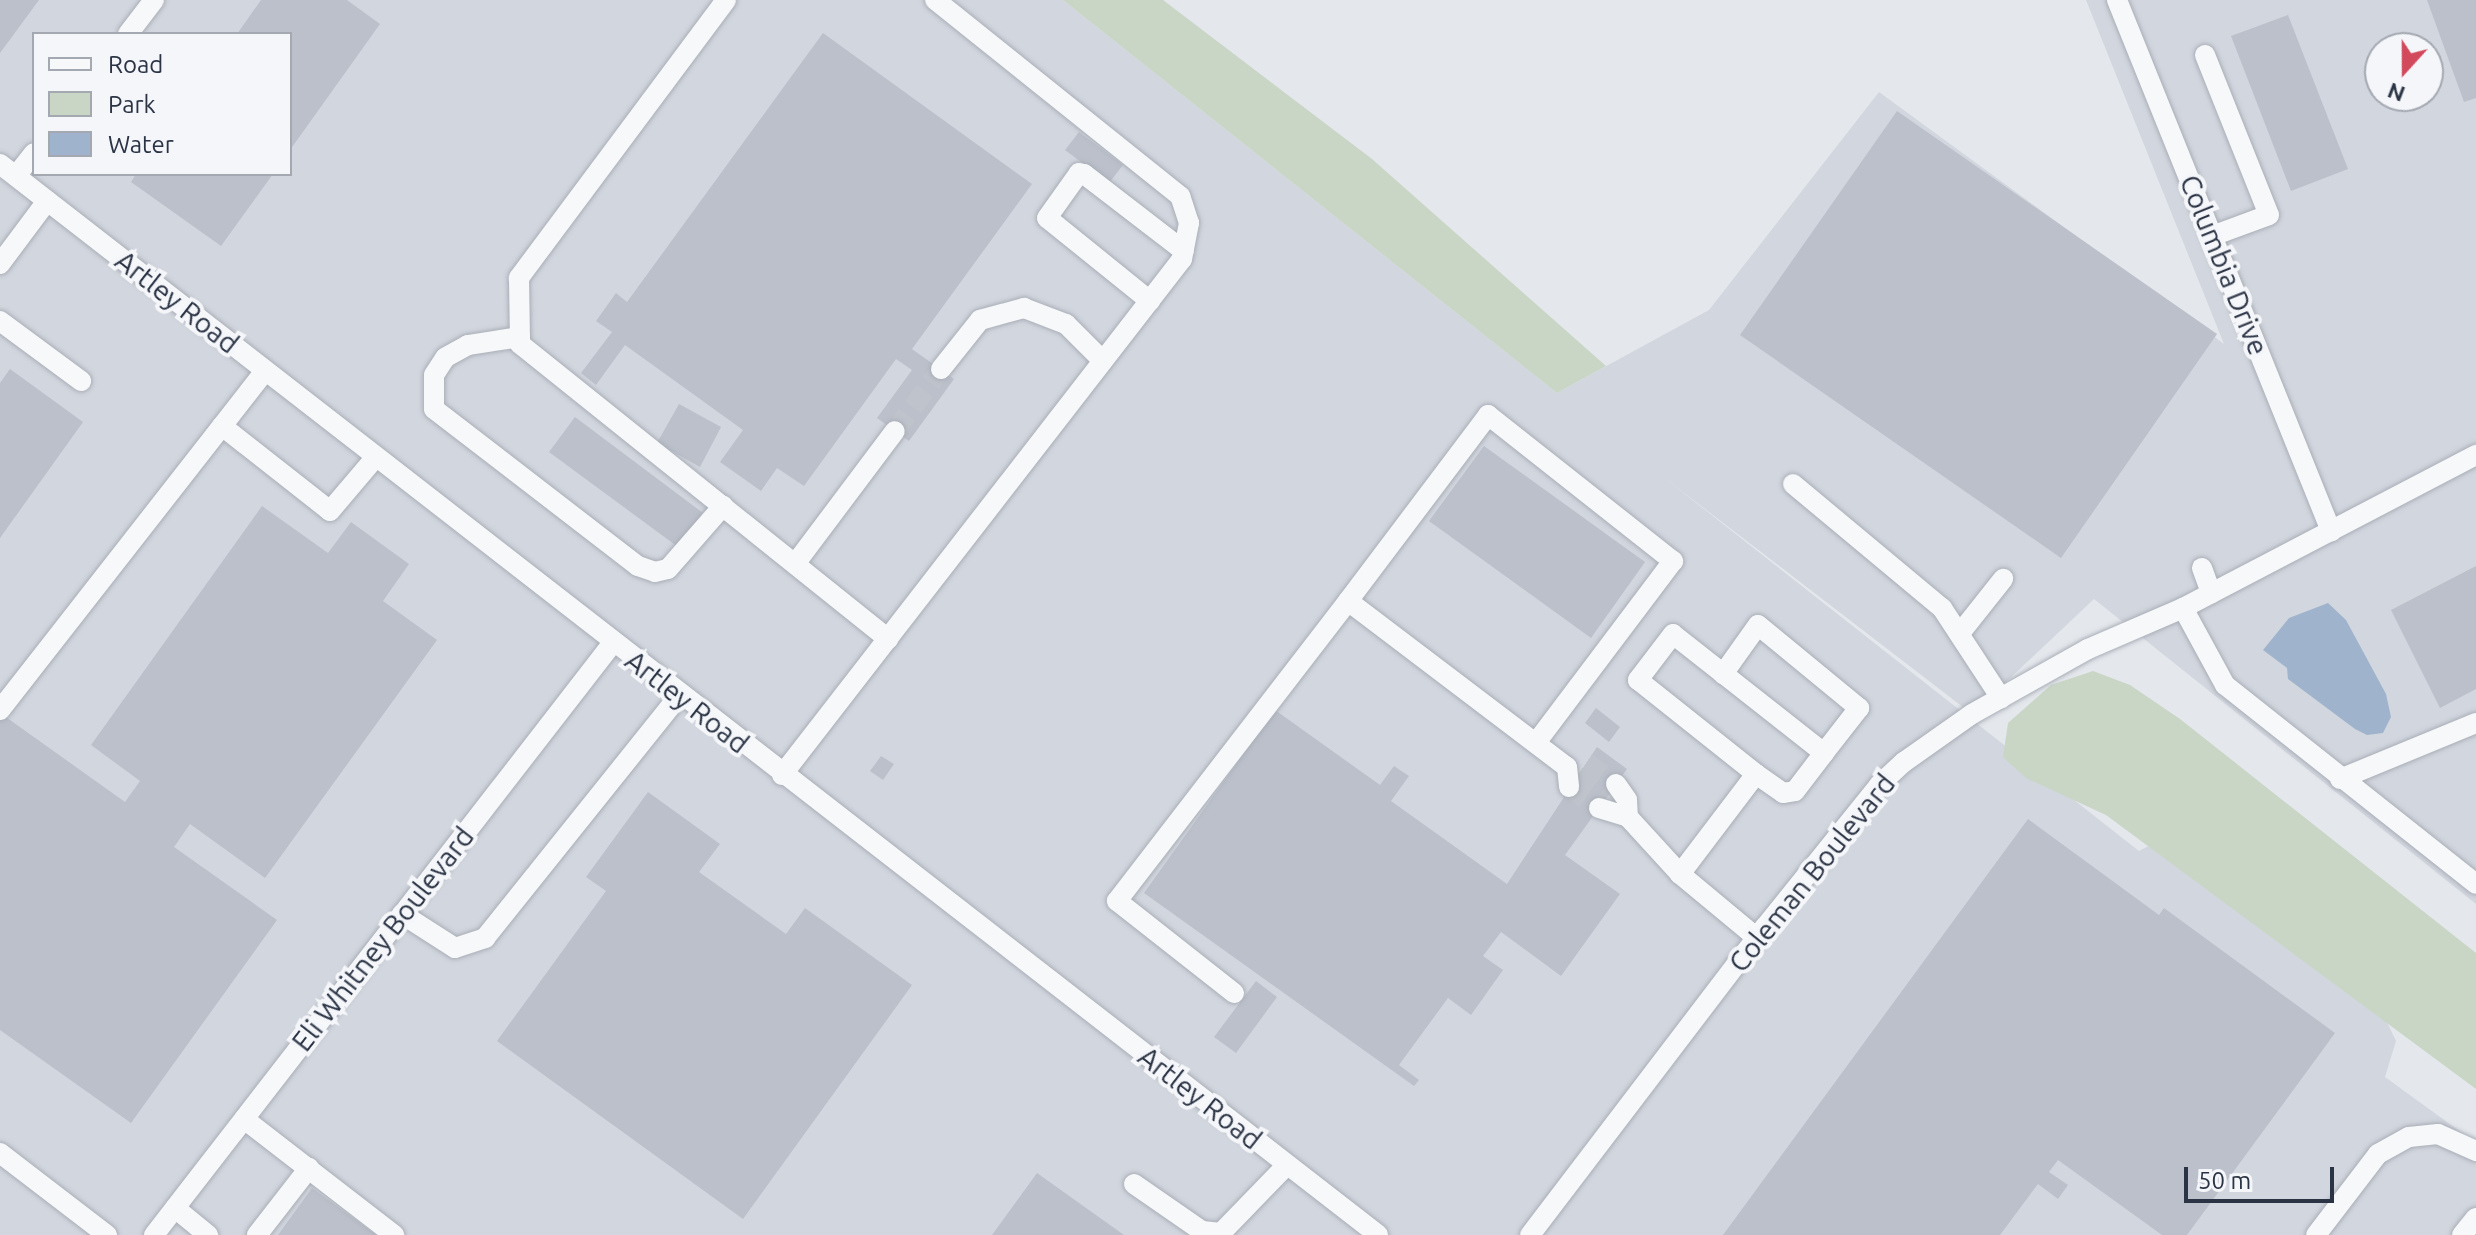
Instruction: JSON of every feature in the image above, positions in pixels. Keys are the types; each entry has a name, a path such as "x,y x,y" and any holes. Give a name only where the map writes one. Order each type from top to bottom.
{"street":[{"path":"130,32 154,0"},
{"path":"726,0 519,278 520,344 888,639"},
{"path":"782,775 1150,301 1184,251 1189,223 1180,196 935,0"},
{"name":"Columbia Drive","path":"2117,0 2331,531"},
{"path":"2205,55 2269,215 2212,236"},
{"path":"8,170 32,154"},
{"name":"Artley Road","path":"8,170 612,644 1378,1235"},
{"path":"1150,301 1047,218 1079,173 1102,187 1184,251"},
{"path":"0,264 47,201"},
{"path":"941,369 980,320 1024,308 1066,324 1103,361"},
{"path":"0,321 81,381"},
{"path":"520,337 468,345 445,358 434,375 434,409 638,566 655,572 668,569 723,506"},
{"path":"0,710 265,371"},
{"path":"1234,993 1117,901 1488,415 1673,561 1536,743"},
{"path":"222,426 330,511 375,458"},
{"path":"795,564 895,431"},
{"name":"Coleman Boulevard","path":"1530,1235 1757,938 1879,785 1914,755 2001,698 2088,649 2183,608 2476,455"},
{"path":"1793,484 1942,608 1961,632 2001,698"},
{"path":"2202,568 2211,593"},
{"path":"1961,632 2003,579"},
{"path":"1348,601 1575,773"},
{"path":"2183,608 2225,685 2476,884"},
{"path":"1723,674 1758,625 1859,708 1795,791 1783,793 1638,680 1673,634 1723,674 1824,753"},
{"name":"Eli Whitney Boulevard","path":"154,1235 612,644"},
{"path":"402,914 455,948 485,938 679,696"},
{"path":"2340,779 2476,723"},
{"path":"1680,874 1756,774"},
{"path":"1628,817 1627,800 1607,796 1680,874 1757,938"},
{"path":"244,1119 394,1235"},
{"path":"2316,1235 2378,1154 2409,1137 2438,1134 2476,1151"},
{"path":"0,1153 107,1235"},
{"path":"1134,1184 1202,1231 1221,1233 1287,1165"},
{"path":"257,1235 309,1168"},
{"path":"175,1208 208,1235"},
{"path":"2462,1235 2476,1218"}],"shaded area":[{"path":"0,0 1063,0 1557,393 1709,310 1879,92 2224,344 2086,0 2476,0 2476,904 2094,599 1972,714 1662,476 2139,851 2158,841 2377,1001 2396,1041 2385,1077 2476,1143 2476,1235 0,1235"}],"green space":[{"path":"1063,0 1163,0 1372,159 1606,366 1557,393"},
{"path":"2093,671 2130,685 2180,719 2476,953 2476,1089 2106,815 2026,778 2003,757 2008,723 2051,685"}],"water":[{"path":"2328,603 2346,620 2386,694 2391,717 2383,733 2367,735 2355,729 2288,679 2287,668 2263,650 2289,618"}],"building":[{"path":"0,0 39,0 0,53"},
{"path":"261,0 347,0 380,24 292,147 292,32 238,32"},
{"path":"2427,0 2476,0 2476,98 2464,102 2444,47 2444,32 2439,32"},
{"path":"2288,15 2348,169 2291,191 2231,36"},
{"path":"823,33 1032,184 912,349 954,379 909,441 877,418 912,370 896,359 804,486 777,468 761,491 720,462 743,430 625,345 596,385 581,373 612,332 596,321 616,293 627,302"},
{"path":"1897,111 2217,334 2061,558 1740,335"},
{"path":"1079,132 1123,165 1109,183 1065,150"},
{"path":"135,176 272,176 221,246 131,182"},
{"path":"10,369 83,422 0,538 0,383"},
{"path":"679,404 721,427 700,467 657,443"},
{"path":"575,417 703,513 678,547 549,452"},
{"path":"1484,446 1645,562 1591,638 1429,521"},
{"path":"262,506 328,553 351,522 409,564 383,601 437,640 265,878 190,824 174,847 277,920 131,1123 0,1030 0,719 3,715 125,802 140,781 91,745"},
{"path":"2476,566 2476,689 2440,708 2391,610"},
{"path":"1596,708 1620,727 1609,742 1585,723"},
{"path":"1275,710 1380,785 1394,766 1409,776 1391,801 1507,884 1597,747 1627,769 1565,855 1620,894 1561,976 1501,932 1483,956 1503,970 1471,1015 1448,998 1399,1065 1419,1080 1414,1086 1144,893"},
{"path":"881,756 894,764 883,780 870,771"},
{"path":"648,792 720,844 699,872 786,934 805,908 912,985 743,1219 497,1041 606,891 586,877"},
{"path":"2028,819 2159,915 2164,908 2335,1033 2187,1235 2162,1235 2058,1160 2049,1172 2068,1185 2058,1199 2038,1184 2000,1235 1723,1235"},
{"path":"1256,981 1277,997 1236,1053 1214,1037"},
{"path":"1037,1173 1124,1235 992,1235"},
{"path":"312,1188 376,1235 278,1235"}],"tunnel":[{"path":"895,431 941,369"},
{"path":"1586,763 1616,784"},
{"path":"1578,774 1607,797"},
{"path":"1569,787 1599,808"}]}
